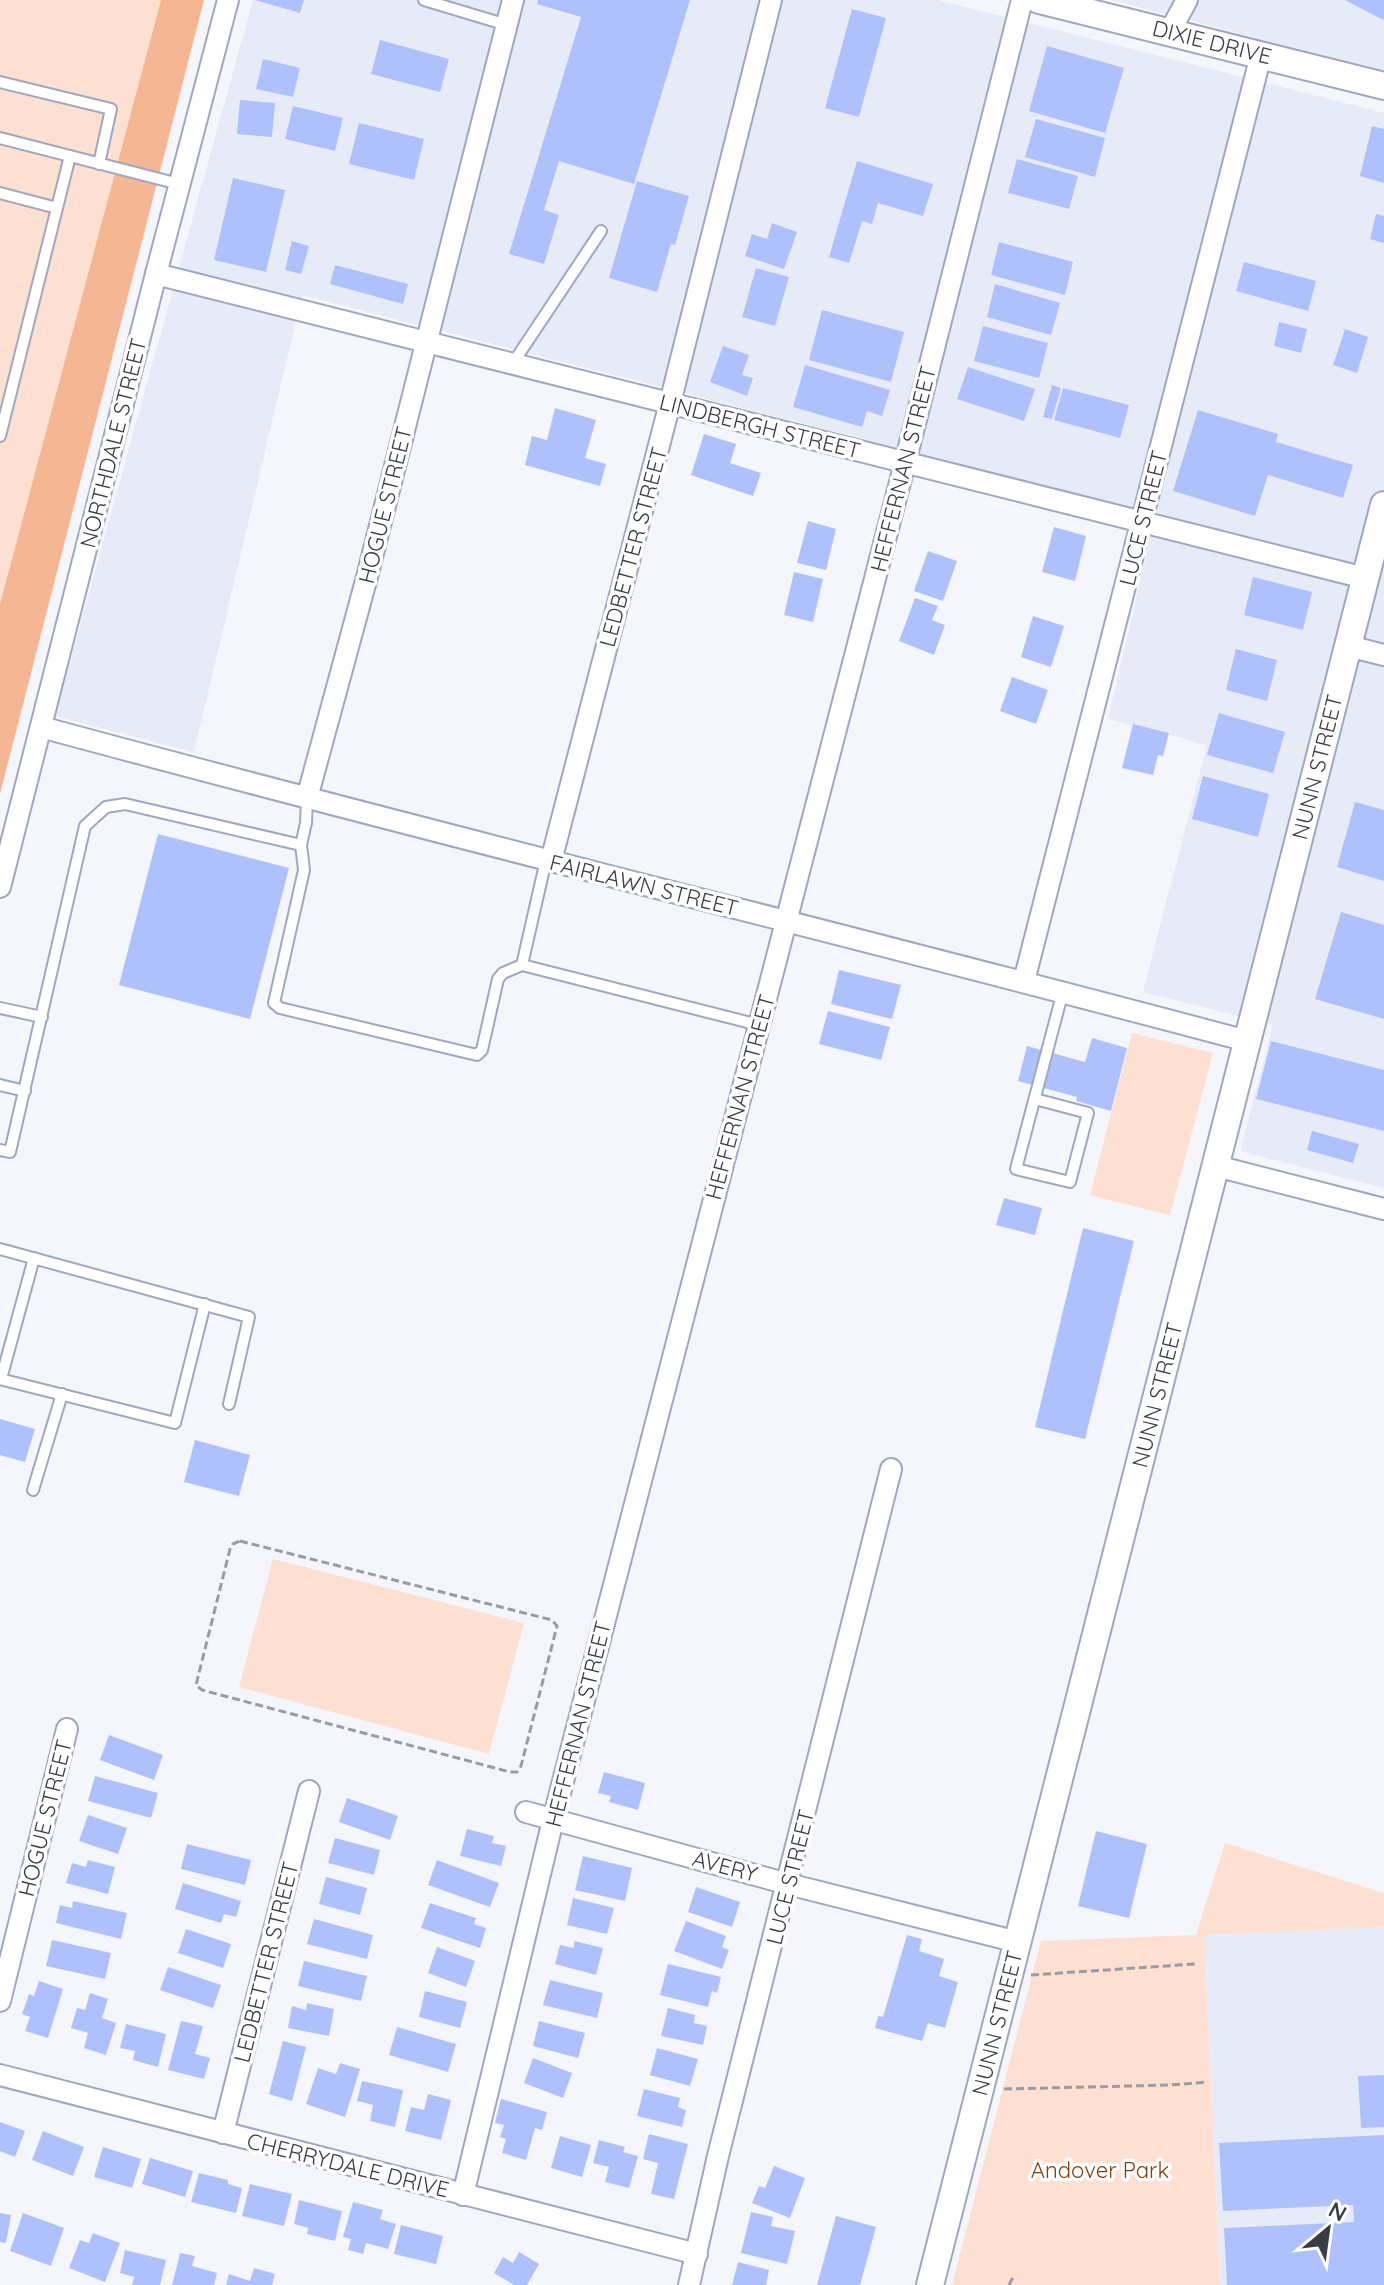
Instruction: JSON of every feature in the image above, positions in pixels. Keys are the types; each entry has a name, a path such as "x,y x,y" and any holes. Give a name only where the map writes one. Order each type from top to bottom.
{"street":[{"name":"NORTHDALE STREET","path":"0,887 6,836 41,727 228,0"},
{"name":"HOGUE STREET","path":"307,798 367,577 513,0"},
{"name":"LEDBETTER STREET","path":"549,861 670,403 771,0"},
{"name":"HEFFERNAN STREET","path":"463,2195 553,1820 1022,0"},
{"name":"DIXIE DRIVE","path":"1039,0 1261,55 1382,81"},
{"path":"1170,31 1187,0"},
{"name":"LUCE STREET","path":"1024,981 1261,55"},
{"name":"LINDBERGH STREET","path":"156,274 1365,578"},
{"name":"NUNN STREET","path":"930,2285 1365,578 1381,532 1384,505"},
{"path":"1348,646 1384,655"},
{"name":"FAIRLAWN STREET","path":"41,727 1247,1041"},
{"path":"1216,1166 1384,1209"},
{"name":"LUCE STREET","path":"689,2285 718,2156 891,1469"},
{"name":"HOGUE STREET","path":"0,2001 67,1729"},
{"name":"LEDBETTER STREET","path":"223,2133 309,1791"},
{"name":"AVERY","path":"526,1812 788,1884 1018,1942"},
{"name":"CHERRYDALE DRIVE","path":"0,2075 697,2254"}],"lane":[{"path":"424,0 507,25"},
{"path":"0,82 111,109 99,164"},
{"path":"0,138 179,184"},
{"path":"0,436 70,156"},
{"path":"0,193 57,208"},
{"path":"513,363 601,231"},
{"name":"HOGUE STREET","path":"307,798 301,845 304,870 274,1003 280,1008 477,1055 482,1050 498,979 503,973 522,965"},
{"path":"0,1150 10,1152 85,826 106,807 125,804 301,845"},
{"path":"549,861 522,965 759,1025"},
{"path":"1035,1099 1088,1113 1070,1182 1016,1169 1063,992"},
{"path":"0,1008 42,1017"},
{"path":"0,1085 25,1091"},
{"path":"0,1249 249,1317 229,1404"},
{"path":"34,1258 0,1379 175,1423 205,1304"},
{"path":"33,1490 62,1394"}],"path":[{"path":"240,1541 552,1620 557,1626 517,1772 202,1690 196,1685 230,1549 240,1541"},
{"path":"1009,1977 1195,1964"},
{"path":"980,2090 1208,2082"},
{"path":"1009,2285 1013,2277"}],"shaded area":[{"path":"161,0 204,0 0,794 0,604"},
{"path":"253,0 938,0 1384,113 1384,1188 1240,1151 1273,1025 1143,992 1207,745 1108,719 1156,514 302,295 194,752 55,716"},
{"path":"1111,0 1384,0 1384,71"},
{"path":"1384,1927 1384,2285 1220,2285 1204,1935"}],"green space":[{"path":"0,0 161,0 0,604"},
{"path":"1132,1033 1213,1053 1170,1215 1090,1195"},
{"path":"273,1559 524,1623 489,1754 239,1687"},
{"name":"Andover Park","path":"1225,1843 1384,1893 1384,1927 1204,1935 1220,2285 952,2285 1041,1941 1196,1935"}],"building":[{"path":"255,0 304,0 300,13"},
{"path":"538,0 690,0 634,184 559,161 544,210 559,215 544,264 509,254 581,17 537,4"},
{"path":"1345,0 1384,0 1384,18 1383,20"},
{"path":"852,9 886,18 859,117 825,108"},
{"path":"380,40 449,59 440,92 371,74"},
{"path":"1047,46 1124,68 1105,133 1029,111"},
{"path":"263,59 300,68 293,97 256,89"},
{"path":"240,100 275,103 272,137 237,134"},
{"path":"293,106 343,118 335,151 285,139"},
{"path":"1036,119 1105,138 1095,177 1025,157"},
{"path":"359,123 424,139 414,180 349,164"},
{"path":"1372,126 1384,129 1384,183 1360,176"},
{"path":"1017,159 1078,176 1069,209 1008,193"},
{"path":"857,161 933,184 923,216 878,203 872,224 862,221 849,263 829,257"},
{"path":"233,178 285,190 266,272 214,260"},
{"path":"637,181 689,196 657,292 609,278"},
{"path":"1376,214 1384,216 1384,243 1370,239"},
{"path":"772,223 797,232 784,269 745,256 752,234 767,239"},
{"path":"292,241 309,246 301,274 285,270"},
{"path":"999,242 1073,262 1065,295 991,275"},
{"path":"1244,262 1316,281 1308,311 1236,291"},
{"path":"335,265 408,284 403,304 330,284"},
{"path":"756,268 789,277 775,326 742,317"},
{"path":"995,284 1060,303 1051,335 987,317"},
{"path":"822,310 904,332 891,382 809,360"},
{"path":"1279,322 1307,329 1301,353 1274,346"},
{"path":"983,326 1048,343 1039,378 974,361"},
{"path":"1345,329 1368,337 1357,373 1333,365"},
{"path":"723,346 749,355 742,375 753,378 747,396 710,382"},
{"path":"805,365 890,390 882,416 867,411 862,427 793,407"},
{"path":"968,367 1035,389 1024,421 957,399"},
{"path":"1052,385 1061,388 1052,419 1043,417"},
{"path":"1063,388 1129,405 1120,438 1054,420"},
{"path":"555,408 596,420 585,458 606,464 600,486 525,465 532,436 547,440"},
{"path":"1198,410 1278,434 1276,442 1353,465 1343,498 1268,475 1255,516 1173,491"},
{"path":"704,434 736,444 730,463 761,473 753,496 691,475"},
{"path":"808,521 836,529 826,570 797,563"},
{"path":"1054,527 1086,536 1075,581 1042,572"},
{"path":"928,551 957,561 943,601 914,591"},
{"path":"794,572 823,579 813,622 784,615"},
{"path":"1253,577 1312,592 1303,630 1244,615"},
{"path":"915,598 938,606 932,620 945,625 934,655 899,641"},
{"path":"1033,616 1064,626 1051,667 1021,657"},
{"path":"1236,649 1277,660 1267,701 1226,690"},
{"path":"1012,677 1048,690 1036,724 1000,711"},
{"path":"1219,713 1285,732 1273,773 1207,755"},
{"path":"1133,724 1169,733 1163,756 1158,755 1153,775 1122,768"},
{"path":"1203,776 1269,794 1258,837 1192,819"},
{"path":"1355,802 1384,810 1384,881 1337,867"},
{"path":"158,834 289,868 250,1019 119,985"},
{"path":"1341,912 1384,925 1384,1019 1315,999"},
{"path":"839,970 901,985 892,1019 831,1004"},
{"path":"828,1011 890,1027 881,1060 819,1044"},
{"path":"1092,1038 1127,1048 1111,1111 1076,1101 1077,1097 1018,1081 1027,1046 1085,1062"},
{"path":"1271,1041 1384,1070 1384,1131 1256,1099"},
{"path":"1312,1131 1359,1144 1353,1163 1307,1150"},
{"path":"1004,1198 1042,1208 1035,1235 996,1225"},
{"path":"1083,1228 1134,1241 1085,1439 1035,1427"},
{"path":"0,1419 35,1429 25,1462 0,1455"},
{"path":"195,1440 250,1455 239,1496 184,1482"},
{"path":"109,1735 163,1755 154,1780 100,1760"},
{"path":"604,1772 645,1783 638,1810 609,1802 611,1796 598,1793"},
{"path":"95,1776 158,1793 151,1818 88,1801"},
{"path":"347,1798 398,1816 390,1840 339,1822"},
{"path":"88,1815 127,1828 118,1854 79,1841"},
{"path":"467,1829 494,1836 492,1843 506,1846 501,1866 460,1856"},
{"path":"1096,1831 1147,1844 1129,1918 1078,1906"},
{"path":"335,1838 380,1850 374,1875 328,1863"},
{"path":"187,1844 251,1860 245,1885 181,1869"},
{"path":"583,1856 632,1868 625,1901 575,1890"},
{"path":"88,1860 115,1867 108,1894 66,1883 72,1863 86,1867"},
{"path":"437,1860 499,1883 490,1907 428,1885"},
{"path":"326,1877 367,1888 360,1915 319,1904"},
{"path":"183,1883 241,1901 236,1917 224,1914 221,1923 175,1909"},
{"path":"696,1887 740,1902 732,1927 688,1912"},
{"path":"573,1898 614,1908 607,1934 567,1925"},
{"path":"73,1901 127,1913 121,1939 56,1923 60,1905 72,1908"},
{"path":"430,1903 476,1918 474,1924 486,1928 480,1948 421,1928"},
{"path":"314,1919 373,1935 367,1959 307,1944"},
{"path":"686,1921 726,1936 722,1947 729,1950 722,1969 674,1951"},
{"path":"186,1929 231,1944 223,1968 178,1953"},
{"path":"907,1935 922,1939 919,1951 944,1959 939,1976 958,1982 945,2028 928,2023 922,2041 875,2028 878,2016 883,2017"},
{"path":"52,1940 111,1953 105,1979 46,1966"},
{"path":"575,1941 603,1948 596,1975 555,1964 560,1945 573,1948"},
{"path":"437,1947 475,1961 466,1987 428,1973"},
{"path":"304,1961 367,1976 361,2001 298,1986"},
{"path":"668,1964 721,1977 717,1993 712,1991 708,2007 660,1995"},
{"path":"168,1967 221,1985 213,2008 160,1990"},
{"path":"550,1980 603,1993 597,2018 543,2005"},
{"path":"39,1981 63,1989 48,2038 25,2031 30,2017 22,2014 29,1994 34,1996"},
{"path":"425,1991 467,2002 460,2028 419,2017"},
{"path":"90,1993 108,1999 102,2018 116,2023 106,2055 84,2048 88,2033 71,2028 77,2008 85,2010"},
{"path":"307,2003 334,2009 329,2036 288,2028 292,2006 306,2010"},
{"path":"668,2008 695,2015 694,2023 707,2026 703,2045 661,2036"},
{"path":"181,2021 203,2026 195,2054 210,2058 204,2079 168,2070"},
{"path":"539,2021 585,2033 578,2058 533,2046"},
{"path":"126,2024 166,2034 158,2067 133,2060 135,2051 120,2048"},
{"path":"397,2027 456,2044 448,2072 389,2055"},
{"path":"283,2041 306,2047 292,2101 269,2094"},
{"path":"657,2048 698,2059 690,2086 650,2075"},
{"path":"533,2058 572,2073 563,2098 524,2083"},
{"path":"340,2063 360,2069 345,2117 306,2104 318,2068 336,2074"},
{"path":"1384,2075 1384,2127 1361,2128 1358,2076"},
{"path":"362,2081 403,2090 395,2127 370,2121 373,2105 357,2101"},
{"path":"644,2089 680,2098 678,2107 686,2110 682,2127 637,2116"},
{"path":"428,2094 451,2100 441,2140 405,2131 411,2107 424,2110"},
{"path":"501,2099 547,2112 542,2130 535,2128 526,2160 502,2153 506,2139 500,2137 504,2125 495,2123"},
{"path":"0,2122 25,2131 15,2157 0,2151"},
{"path":"43,2131 84,2147 73,2176 32,2160"},
{"path":"649,2134 688,2144 674,2199 651,2194 658,2163 643,2159"},
{"path":"1384,2135 1384,2285 1227,2285 1224,2228 1354,2222 1353,2205 1223,2211 1219,2143"},
{"path":"560,2136 591,2145 582,2177 551,2168"},
{"path":"599,2140 625,2147 623,2152 638,2156 629,2188 605,2182 609,2167 593,2163"},
{"path":"103,2147 141,2159 132,2188 94,2177"},
{"path":"150,2158 193,2171 185,2197 142,2184"},
{"path":"774,2166 805,2178 790,2218 752,2203 759,2186 765,2188"},
{"path":"199,2173 228,2180 228,2184 242,2188 236,2213 191,2202"},
{"path":"250,2184 292,2194 284,2226 242,2216"},
{"path":"299,2200 342,2211 335,2241 307,2234 308,2228 294,2224"},
{"path":"353,2202 383,2210 380,2219 396,2224 388,2249 366,2243 363,2254 348,2250 351,2239 343,2237"},
{"path":"751,2212 773,2217 771,2226 795,2231 787,2264 741,2253"},
{"path":"0,2213 11,2215 6,2243 0,2242"},
{"path":"23,2213 64,2228 51,2266 10,2251"},
{"path":"836,2216 876,2227 860,2285 817,2285"},
{"path":"401,2225 443,2236 436,2264 394,2254"},
{"path":"93,2233 120,2243 105,2282 69,2268 80,2240 89,2243"},
{"path":"125,2250 166,2260 160,2285 132,2285 134,2277 120,2273"},
{"path":"519,2252 539,2264 527,2285 514,2285 494,2273 503,2257 513,2263"},
{"path":"180,2253 195,2256 192,2266 217,2273 214,2285 172,2285"},
{"path":"738,2262 769,2270 766,2285 732,2285"},
{"path":"254,2268 275,2274 272,2285 226,2285 229,2274 250,2281"}]}
